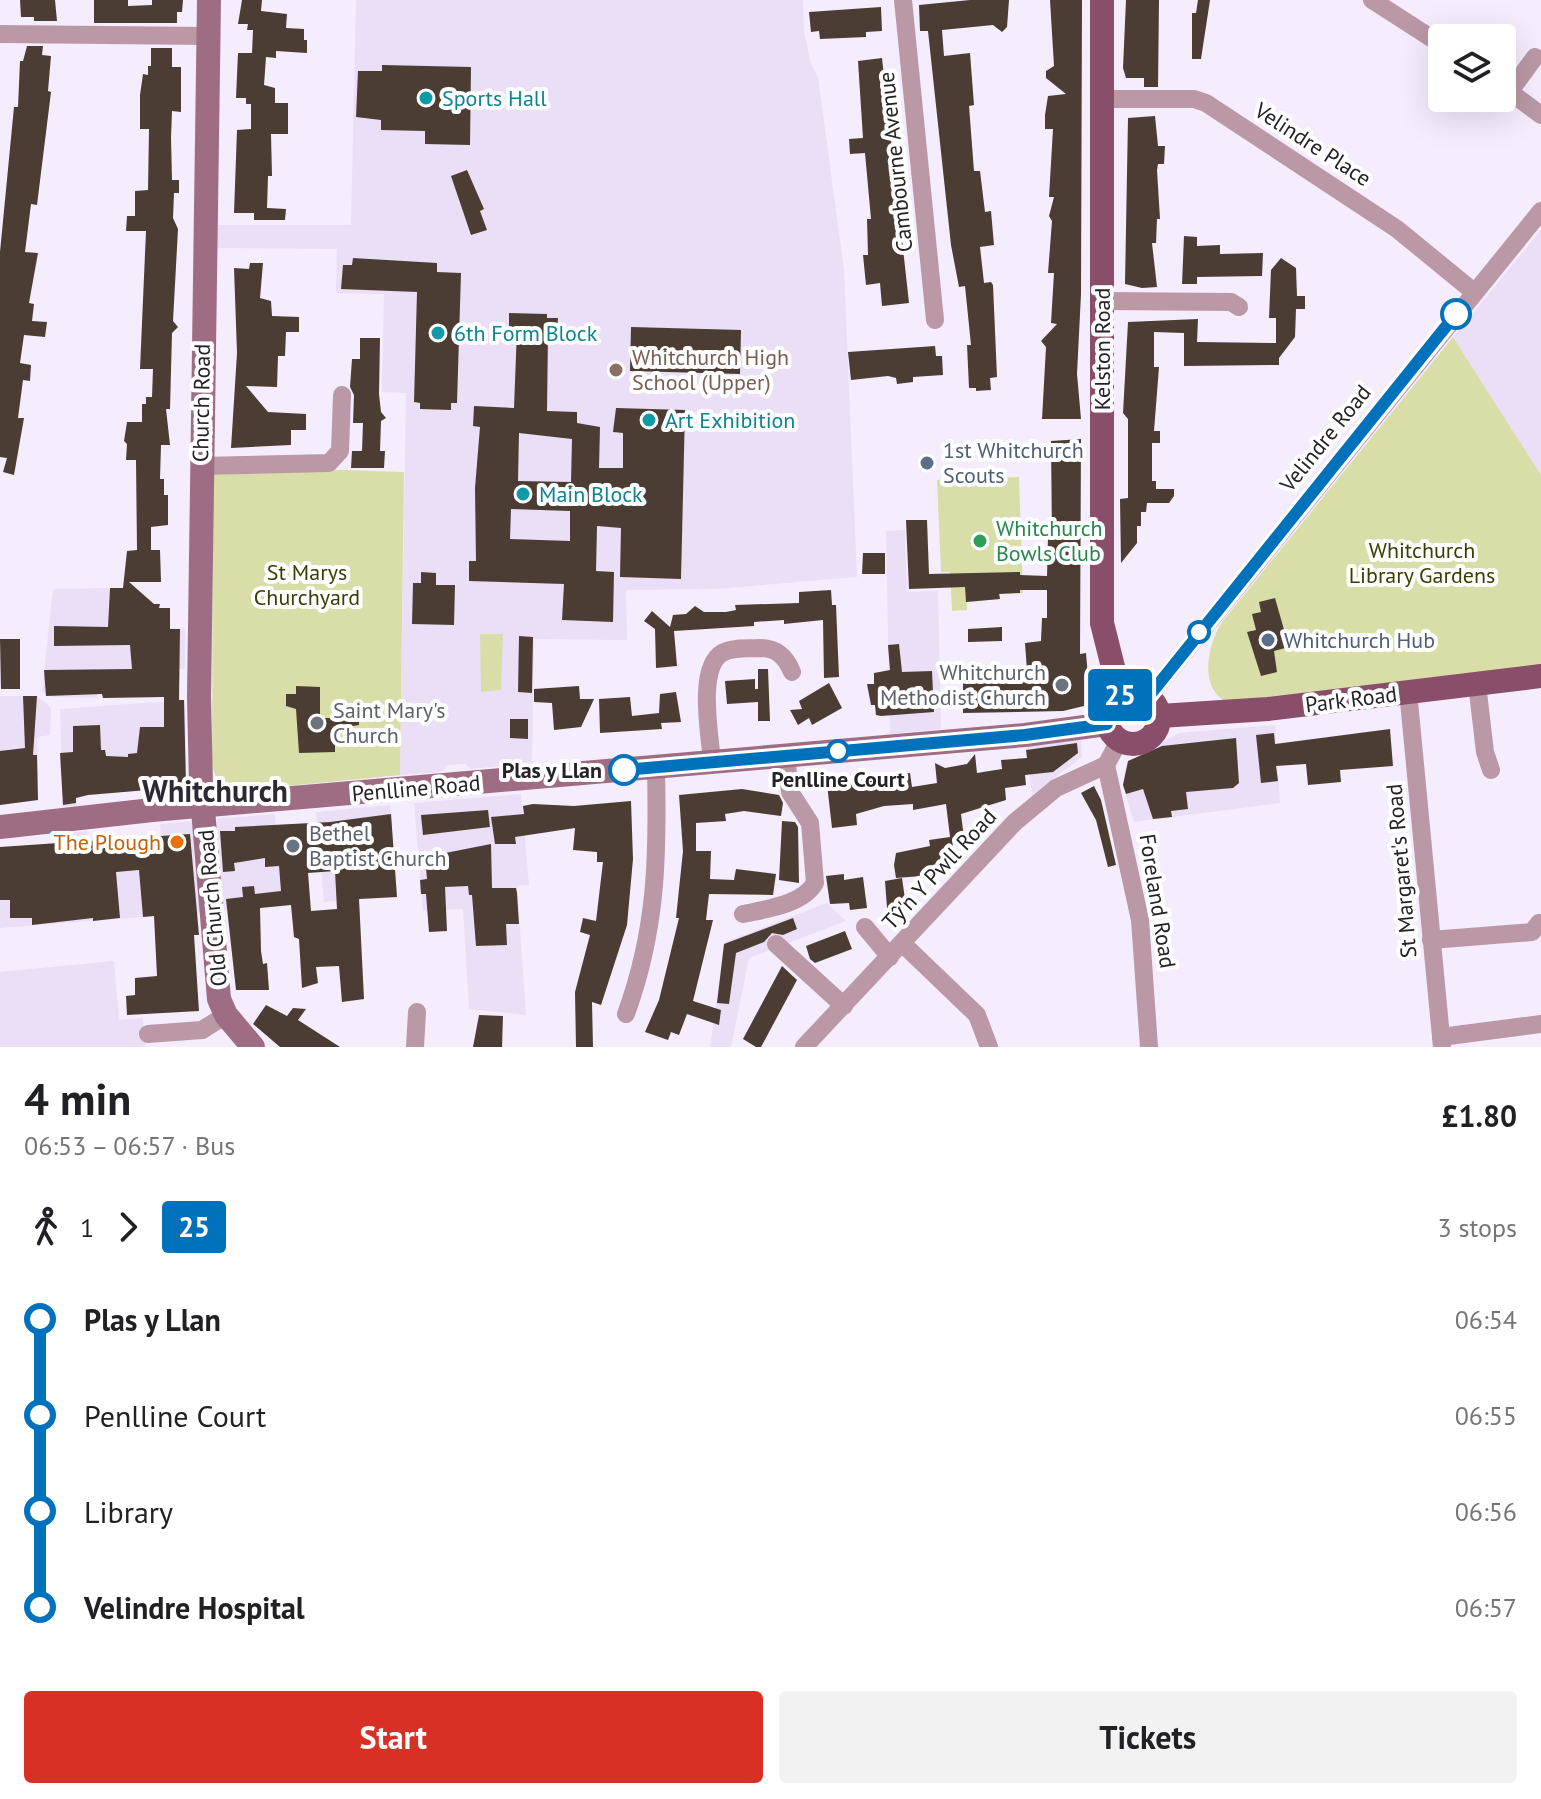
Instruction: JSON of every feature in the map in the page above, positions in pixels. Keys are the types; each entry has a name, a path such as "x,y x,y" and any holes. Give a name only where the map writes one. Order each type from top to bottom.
{"main road":[{"name":"Kelston Road","path":"1102,0 1102,623 1120,695"},
{"name":"Park Road","path":"1154,706 1268,709 1541,676"},
{"path":"1137,691 1154,706 1159,725 1150,739 1134,745 1113,732 1108,708 1120,695 1137,691"}],"street":[{"name":"Church Road","path":"204,806 199,697 200,466 209,0"},
{"name":"Cambourne Avenue","path":"903,0 935,320"},
{"path":"1372,0 1428,36"},
{"path":"0,34 208,36"},
{"path":"1516,78 1535,57"},
{"path":"1516,96 1541,115"},
{"name":"Velindre Place","path":"1102,99 1194,99 1206,103 1397,229 1474,292"},
{"name":"Velindre Road","path":"1154,706 1474,292 1541,211"},
{"path":"1102,301 1231,302 1239,307"},
{"path":"200,466 329,463 340,451 342,395"},
{"path":"712,762 707,676 717,658 730,651 766,648 780,653 792,672"},
{"path":"1477,684 1485,752 1491,770"},
{"name":"St Margaret's Road","path":"1408,691 1441,1042"},
{"path":"1106,765 1113,732"},
{"name":"Penlline Road","path":"0,827 786,755 1025,735 1113,732"},
{"path":"743,914 775,907 810,891 815,883 810,823 790,792 786,755"},
{"name":"Tŷ'n Y Pwll Road","path":"804,1047 1032,807 1056,788 1106,765"},
{"name":"Foreland Road","path":"1106,765 1140,920 1149,1047"},
{"path":"626,1014 640,975 654,905 656,767"},
{"name":"Old Church Road","path":"204,806 219,994 226,1015 253,1047"},
{"path":"1431,940 1532,932 1539,923"},
{"path":"865,927 977,1015 989,1047"},
{"path":"776,944 844,1006"},
{"path":"415,1047 417,1012"},
{"path":"148,1034 180,1040 208,1028 226,1015"},
{"path":"1441,1042 1541,1024"}],"shaded area":[{"name":"Whitchurch High School (Upper)","path":"356,0 803,0 804,32 811,64 818,77 844,270 857,577 716,589 626,590 627,640 534,639 532,763 471,769 465,764 447,765 442,772 400,775 406,393 382,392 384,294 336,293 337,249 217,248 218,225 351,225"},
{"path":"1541,230 1541,475 1453,337"},
{"path":"905,530 907,592 938,591 941,729 890,734 886,531"},
{"path":"109,588 108,626 185,629 185,669 97,669 97,698 51,697 42,691 53,589"},
{"path":"0,696 37,696 51,708 50,735 37,737 38,800 0,805"},
{"path":"185,700 186,784 183,787 88,795 76,798 77,806 63,807 60,709"},
{"path":"1275,725 1280,803 1134,822 1123,785 1125,770 1136,758 1179,733"},
{"path":"1081,740 1082,757 1032,795 1026,746"},
{"path":"521,794 529,885 517,886 526,1015 469,1009 463,909 423,911 414,803"},
{"path":"390,805 397,897 324,902 316,812"},
{"path":"275,814 282,906 221,911 215,835 217,819"},
{"path":"194,821 202,912 167,915 154,909 154,916 0,928 0,847 71,844 71,833 87,831 87,842 161,836 160,824"},
{"path":"827,903 846,921 749,958 731,1047 710,1047 725,942"},
{"path":"114,961 119,1020 143,1018 145,1047 0,1047 0,972"}],"green space":[{"name":"Whitchurch Library Gardens","path":"1453,337 1541,475 1541,668 1226,702 1212,686 1208,664 1222,622"},
{"name":"St Marys Churchyard","path":"213,471 404,472 400,775 245,790 227,787 219,781 212,764"},
{"name":"Whitchurch Bowls Club","path":"1019,477 1023,593 1000,594 1000,599 967,602 967,610 952,611 950,572 941,572 937,480"},
{"path":"480,634 503,634 501,690 481,692"}],"building":[{"path":"20,0 55,0 57,21 34,21 34,17 21,17"},
{"path":"94,0 128,0 128,6 152,5 152,0 183,0 182,12 177,12 177,23 94,23"},
{"path":"242,0 262,0 261,11 287,14 286,28 304,29 304,40 307,40 307,53 276,51 276,58 266,57 264,85 275,88 275,103 288,103 288,134 271,134 272,176 268,176 267,208 286,209 285,220 254,220 254,213 234,213 237,130 251,129 251,104 246,104 246,98 236,98 238,53 252,53 253,30 247,30 248,24 238,24"},
{"path":"1009,0 1007,27 1002,32 993,25 942,30 944,56 970,53 974,105 969,106 974,171 980,171 985,212 991,211 994,245 980,247 984,283 991,282 993,285 997,377 990,378 991,390 976,391 976,388 969,388 967,345 971,345 965,286 959,287 951,245 928,31 920,31 919,5"},
{"path":"1050,0 1082,0 1081,294 1077,374 1081,419 1042,419 1046,347 1041,341 1057,324 1051,323 1054,273 1048,273 1052,221 1049,216 1054,197 1049,197 1053,129 1045,129 1045,115 1048,96 1066,94 1046,78 1046,71 1054,66"},
{"path":"1126,0 1159,0 1158,87 1144,87 1144,78 1126,78 1123,68"},
{"path":"1198,0 1210,0 1201,59 1192,59 1192,13 1196,13"},
{"path":"881,7 882,31 866,32 866,37 820,39 819,31 811,32 809,12"},
{"path":"27,46 43,46 42,55 51,56 48,91 51,92 37,205 31,204 25,252 38,253 29,303 34,304 32,321 47,322 45,337 24,335 20,363 31,365 30,381 23,380 18,418 24,418 14,475 3,472 7,458 0,457 0,252 14,107 18,107 20,61 23,61"},
{"path":"151,48 172,48 172,67 181,67 181,112 172,111 171,138 172,180 179,180 179,193 174,193 173,218 178,229 173,321 178,327 172,333 170,409 166,409 170,445 161,445 160,479 164,479 164,495 168,495 168,525 151,527 151,550 160,550 161,582 129,582 154,604 160,604 159,608 170,608 170,629 180,629 179,700 184,700 186,784 183,787 88,795 76,798 76,803 63,805 60,753 73,752 73,726 100,725 101,750 105,750 106,756 128,757 128,754 137,753 140,727 164,727 164,697 103,698 102,694 46,696 44,670 132,669 130,645 54,646 54,626 108,627 110,588 123,588 127,551 137,550 136,460 126,460 127,444 124,441 127,422 142,422 142,404 146,404 146,397 152,397 153,369 140,369 146,231 126,231 127,216 135,216 135,191 148,190 149,129 140,129 140,95 143,74 148,75 148,66 151,66"},
{"path":"882,58 909,303 882,306 880,283 866,285 863,255 868,255 867,219 871,219 865,153 850,154 849,139 863,138 858,61"},
{"name":"Sports Hall","path":"382,65 471,67 470,145 425,144 425,131 381,130 381,120 356,117 358,71 382,71"},
{"path":"1155,116 1158,146 1165,146 1164,164 1158,164 1157,170 1160,219 1157,219 1156,243 1152,243 1157,287 1142,288 1125,284 1128,118"},
{"path":"467,170 484,209 480,211 487,230 471,235 451,176"},
{"path":"1184,236 1197,237 1197,246 1220,245 1220,254 1263,253 1262,276 1197,277 1197,284 1182,284"},
{"name":"6th Form Block","path":"353,258 437,263 437,272 461,273 457,403 451,403 451,410 420,409 420,403 414,402 417,292 341,289 343,265 352,265"},
{"path":"1281,258 1296,268 1297,296 1305,296 1305,309 1296,309 1295,337 1279,358 1279,365 1184,366 1184,333 1154,332 1154,367 1159,367 1154,431 1160,431 1160,443 1152,443 1152,481 1156,481 1156,489 1174,489 1174,496 1169,503 1147,503 1146,512 1141,512 1141,526 1137,526 1137,543 1121,563 1120,499 1128,498 1128,419 1123,413 1128,322 1198,319 1197,342 1276,343 1276,318 1269,318 1271,270"},
{"path":"250,263 263,263 260,298 271,301 272,316 299,317 299,332 286,332 285,356 278,356 277,387 246,386 268,412 306,414 306,430 291,430 291,445 231,448 237,353 234,268 249,269"},
{"path":"509,313 547,314 547,318 558,318 557,333 548,333 547,411 577,412 577,423 600,427 599,468 623,468 623,433 613,432 616,408 685,410 681,579 620,577 621,528 597,526 596,571 614,572 613,622 562,620 564,584 469,581 469,561 476,561 475,488 480,427 473,426 474,406 514,408 517,329 509,329","holes":["519,433 572,439 571,482 518,481","511,509 570,511 570,541 510,539"]},
{"path":"631,327 741,330 740,374 630,371"},
{"path":"360,338 380,338 379,394 381,412 386,418 381,421 380,451 385,451 384,468 351,468 352,451 362,451 363,423 353,423 354,395 350,387 352,359 360,359"},
{"path":"935,346 936,356 942,356 943,375 913,377 913,382 897,384 896,378 888,376 851,380 848,352"},
{"path":"1081,439 1080,654 1086,653 1090,700 1084,706 1063,711 963,713 963,683 994,682 994,672 1027,671 1025,643 1041,641 1042,618 1047,618 1047,590 1020,590 1020,593 999,594 1000,599 966,602 965,587 909,589 906,520 927,520 929,574 1020,572 1020,575 1047,576 1048,538 1052,538 1051,441"},
{"path":"863,553 885,553 885,574 862,574"},
{"path":"421,572 436,573 436,585 455,585 454,625 412,624 413,583 421,583"},
{"path":"831,590 832,605 836,605 839,677 824,678 823,620 784,624 784,620 754,622 754,626 674,631 677,666 656,668 655,629 644,621 652,611 670,627 673,615 686,614 695,606 704,612 726,612 736,610 735,605 799,603 799,592"},
{"name":"Whitchurch Hub","path":"1275,598 1289,647 1274,651 1277,672 1261,676 1247,632 1256,630 1252,614 1261,612 1259,602"},
{"path":"1002,627 1002,641 968,642 968,629"},
{"path":"519,636 533,637 532,693 518,692"},
{"path":"0,639 20,639 20,689 1,689"},
{"path":"899,644 902,672 932,671 934,712 876,715 867,684 874,684 874,673 890,670 888,645"},
{"path":"758,669 768,669 770,721 758,721 758,702 727,704 725,681 755,679 755,689 758,689"},
{"path":"829,683 842,708 812,725 809,718 798,725 790,710 802,709 799,701"},
{"name":"Saint Mary's Church","path":"296,686 320,687 320,718 359,718 359,725 335,729 335,752 299,753 296,709 286,706 286,694 296,694"},
{"path":"579,686 580,699 594,699 581,727 554,730 552,703 534,702 534,689"},
{"path":"676,692 681,722 661,723 662,729 600,733 599,699 630,697 632,716 659,713 660,694"},
{"path":"23,696 37,696 33,755 37,755 38,800 0,805 0,751 25,748"},
{"path":"510,719 528,719 528,739 510,738"},
{"path":"1390,729 1393,766 1340,770 1341,782 1308,785 1306,764 1276,766 1278,781 1261,783 1256,735 1274,733 1275,744"},
{"path":"1236,738 1239,783 1233,788 1186,792 1188,809 1171,811 1172,817 1153,819 1143,789 1126,794 1123,785 1128,761 1162,746"},
{"path":"1077,743 1078,753 1053,772 1025,775 1026,785 1005,788 1006,800 961,814 964,838 952,840 956,866 947,867 948,874 896,878 894,865 896,853 930,846 929,840 950,837 946,804 913,810 913,804 884,806 856,814 857,825 832,828 827,784 910,773 912,787 937,783 935,763 945,768 967,764 975,754 977,773 1002,769 1001,760 1027,758 1026,750"},
{"path":"1094,786 1101,800 1116,865 1108,867 1096,820 1081,793"},
{"path":"742,789 779,795 783,803 781,816 744,811 725,814 726,821 696,823 696,851 711,851 710,879 734,880 736,869 776,874 773,895 709,894 706,920 713,920 693,1001 721,1010 719,1025 687,1014 679,1035 671,1032 668,1040 645,1032 659,1000 679,918 676,918 683,851 679,795"},
{"path":"631,801 633,859 627,925 601,1005 592,1002 593,1047 576,1047 575,992 590,935 580,932 583,918 596,921 603,862 597,862 597,852 573,850 575,828 515,837 516,844 495,844 491,817 524,814 523,806 533,804 574,806"},
{"path":"488,810 490,827 423,835 421,815"},
{"path":"391,814 397,897 359,899 364,999 342,1002 339,966 316,967 318,983 302,988 299,939 294,937 291,905 260,908 261,951 263,964 267,963 269,990 236,990 226,899 243,897 242,887 254,886 255,894 281,891 279,866 265,867 265,858 234,863 235,871 223,872 220,831 235,831 235,827 330,822","holes":["335,871 337,909 311,911 308,873"]},
{"path":"782,821 795,822 798,827 799,883 779,880"},
{"path":"190,834 199,935 194,935 199,1011 127,1015 126,996 135,995 135,978 157,976 154,916 143,917 139,870 116,872 120,918 32,925 32,918 10,918 10,900 0,900 0,847"},
{"path":"491,844 492,888 516,888 517,893 519,924 506,924 507,945 476,946 472,895 469,895 468,886 445,887 447,931 429,932 426,894 421,894 420,880 427,879 425,857"},
{"path":"844,874 844,880 863,877 867,908 850,910 849,903 830,904 826,876"},
{"path":"902,878 906,906 887,908 885,881"},
{"path":"793,918 797,929 783,935 772,933 764,942 736,953 729,1004 717,1003 724,944"},
{"path":"845,931 852,949 815,963 810,959 806,946"},
{"path":"782,966 797,980 761,1047 756,1047 743,1039"},
{"path":"266,1005 287,1016 293,1008 306,1009 298,1020 340,1047 280,1047 253,1024"},
{"path":"479,1015 503,1016 502,1047 473,1047"}],"bus line":[{"name":"25","path":"624,770 1025,735 1107,724 1108,708 1120,695 1137,691 1149,696 1456,314"}],"place":[{"name":"Sports Hall","path":"426,98"},
{"name":"6th Form Block","path":"438,333"},
{"name":"Whitchurch High School (Upper)","path":"616,370"},
{"name":"Art Exhibition","path":"649,420"},
{"name":"1st Whitchurch Scouts","path":"927,463"},
{"name":"Main Block","path":"523,494"},
{"name":"Whitchurch Bowls Club","path":"980,541"},
{"name":"Whitchurch Hub","path":"1268,640"},
{"name":"Whitchurch Methodist Church","path":"1062,685"},
{"name":"Saint Mary's Church","path":"317,723"},
{"name":"Penlline Court","path":"838,751"},
{"name":"Plas y Llan","path":"624,770"},
{"name":"The Plough","path":"177,842"},
{"name":"Bethel Baptist Church","path":"293,846"}],"district":[{"name":"Whitchurch","path":"215,790"}]}
